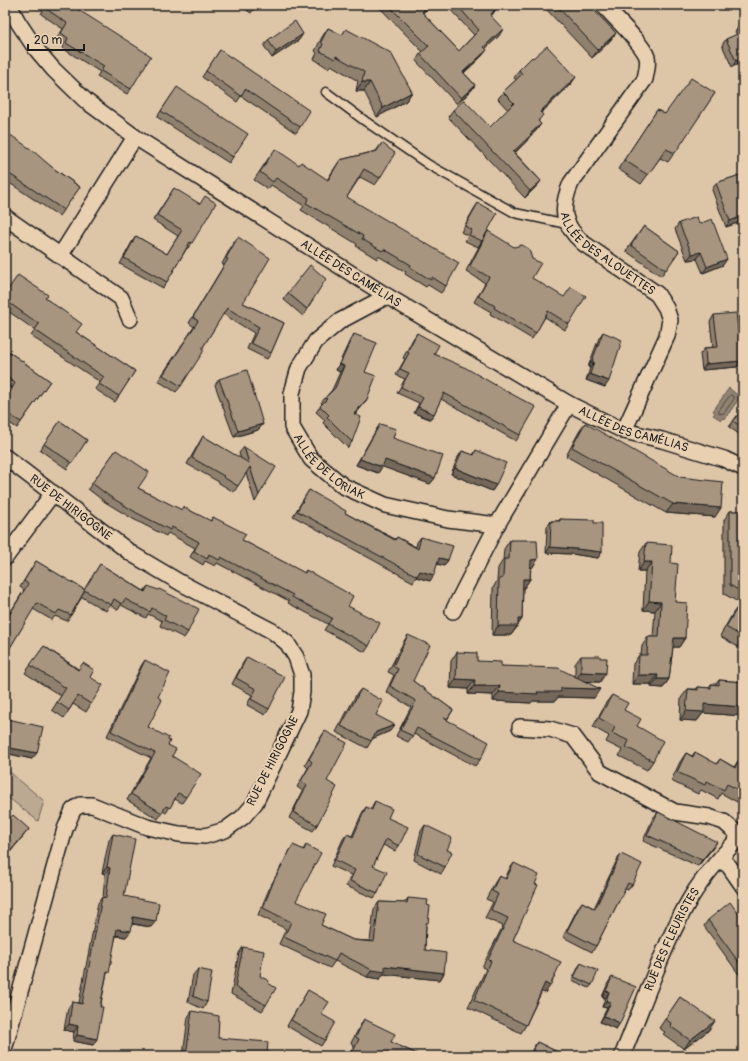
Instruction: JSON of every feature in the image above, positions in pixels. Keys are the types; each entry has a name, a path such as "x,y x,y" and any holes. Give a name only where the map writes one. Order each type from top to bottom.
{"street":[{"name":"ALLÉE DES CAMÉLIAS","path":"9,5 18,22 36,49 53,70 86,102 135,137 387,296 569,404 624,431 662,440 724,459 743,468"},
{"name":"ALLÉE DES ALOUETTES","path":"603,5 642,47 648,58 647,68 645,79 572,183 566,194 565,208 567,224 573,234 583,243 657,294 666,308 670,320 667,336 624,431"},
{"path":"60,256 135,137"},
{"path":"5,216 121,298 130,319"},
{"name":"ALLÉE DE LORIAK","path":"387,296 340,321 316,341 299,368 292,393 292,427 311,459 343,486 385,506 448,519 496,525"},
{"path":"453,611 496,525 569,404"},
{"name":"RUE DE HIRIGOGNE","path":"5,457 132,554 272,631 287,643 296,657 302,675 302,692 299,711 254,803 243,817 225,830 205,836 179,834 147,827 92,805 80,805 73,810 65,829 5,1046"},
{"path":"5,558 52,493"},
{"path":"520,727 550,729 573,736 600,772 675,812 709,817 724,822 742,836"},
{"name":"RUE DES FLEURISTES","path":"622,1056 670,937 687,905 720,859 742,836"},
{"path":"720,859 729,866 743,886"}],"lane":[{"path":"326,92 429,165 509,210 515,213 567,224"}],"shaded area":[{"path":"5,768 44,801 38,821 5,795"}],"water":[{"path":"729,388 740,397 725,419 722,418 721,420 713,415 715,413 713,411"}],"building":[{"path":"47,5 71,5 151,56 131,89 101,71 104,66 66,43 68,38 61,33 67,23 45,8"},
{"path":"388,5 429,5 422,12 459,51 479,30 457,5 495,5 497,7 490,15 503,29 484,47 487,50 463,72 475,85 461,98 420,54 429,46"},
{"path":"556,5 589,5 616,33 598,50"},
{"path":"295,21 303,34 276,52 268,40"},
{"path":"743,25 743,58 736,61 726,39 742,32 739,26"},
{"path":"328,28 342,35 346,29 391,53 412,92 383,108 370,82 362,82 364,72 336,56 335,59 320,51 323,44 321,42"},
{"path":"547,46 576,77 540,112 543,115 538,121 541,124 513,152 541,181 530,191 453,110 464,100 490,127 514,103 503,92 522,74 519,70 532,57 533,58"},
{"path":"220,50 310,111 300,127 245,89 241,96 206,71"},
{"path":"691,78 715,93 675,153 666,149 648,175 624,160 657,110 665,114"},
{"path":"177,87 248,134 233,157 161,111"},
{"path":"5,134 8,136 9,134 32,150 54,169 80,187 64,210 5,171"},
{"path":"382,143 395,153 380,178 364,169 347,197 459,263 446,286 432,277 431,280 410,267 411,265 384,249 382,251 362,239 363,236 306,203 309,198 276,178 273,182 260,172 275,149 299,165 301,162 328,180 340,160 377,151"},
{"path":"743,174 743,216 730,221 716,183"},
{"path":"174,188 200,204 205,196 216,203 192,243 190,242 167,282 124,258 136,236 167,254 182,230 157,215"},
{"path":"478,203 497,214 482,241 469,235 472,230 465,226"},
{"path":"697,217 699,224 712,219 727,259 707,267 701,252 692,254 679,223"},
{"path":"644,226 679,251 666,270 631,245"},
{"path":"488,231 514,247 522,245 529,249 532,259 541,263 532,278 564,297 571,287 586,296 569,324 548,311 536,333 494,308 495,306 478,296 489,277 470,266"},
{"path":"238,237 270,258 243,303 284,323 271,353 251,343 259,327 227,308 203,347 203,352 181,386 163,375 198,321 193,317 228,259 226,258"},
{"path":"310,265 326,279 307,309 288,293"},
{"path":"18,275 48,295 45,298 82,324 76,332 135,371 119,396 99,384 104,377 35,330 39,324 5,300 5,294"},
{"path":"736,313 742,361 706,364 705,348 718,347 714,315"},
{"path":"603,332 622,340 609,381 590,374 594,362 592,361"},
{"path":"417,333 439,345 434,354 466,368 536,407 520,435 444,393 434,414 418,407 423,398 401,387 409,373 400,369 409,353 407,352"},
{"path":"354,334 377,343 365,372 376,376 367,399 354,414 361,417 352,442 327,417 329,415 320,406 327,399 325,398 335,388 344,366 340,364"},
{"path":"5,349 50,381 21,422 5,412 5,402 15,383 5,376"},
{"path":"247,370 263,424 238,431 219,379"},
{"path":"743,408 743,428 733,421"},
{"path":"60,421 87,440 72,463 44,444"},
{"path":"585,423 680,477 723,482 721,508 673,504 572,447"},
{"path":"380,424 396,429 393,438 443,456 435,478 385,460 382,467 360,459"},
{"path":"203,436 249,463 244,447 276,467 259,495 250,467 238,486 223,477 224,476 192,458"},
{"path":"116,450 149,472 138,488 182,510 183,507 211,521 213,517 246,534 242,540 305,573 306,570 353,596 348,606 380,623 369,646 328,624 332,618 292,597 293,595 221,557 219,560 209,554 207,559 194,551 199,542 172,527 170,530 137,513 109,496 92,483"},
{"path":"476,450 506,463 496,485 455,468 462,451 474,455"},
{"path":"309,490 346,511 345,513 395,540 397,537 418,549 421,537 453,546 448,560 439,558 434,575 420,571 417,576 297,511"},
{"path":"730,511 743,511 743,593 730,585"},
{"path":"560,519 594,520 594,523 602,523 602,552 550,547 551,521 560,521"},
{"path":"510,540 537,540 538,559 531,560 530,579 523,579 522,619 518,619 518,626 498,626 499,579 503,578 504,559 509,559"},
{"path":"646,543 672,545 671,563 678,564 675,602 687,603 685,638 674,638 669,679 657,679 658,675 638,675 639,655 647,655 648,637 659,637 661,602 649,601 652,562 644,562"},
{"path":"36,561 85,590 71,615 59,610 56,614 37,603 5,656 5,622 28,584 24,581"},
{"path":"100,564 145,592 148,586 158,590 159,589 199,609 188,632 164,620 166,616 152,608 150,612 125,599 122,604 114,599 111,605 84,590"},
{"path":"739,605 743,607 743,637 726,627"},
{"path":"408,635 430,645 413,681 453,710 447,719 445,717 445,719 489,742 480,760 417,728 413,736 400,730 416,701 390,686 398,669 393,666"},
{"path":"44,646 78,670 83,663 94,670 90,677 103,685 91,704 78,696 69,710 57,702 66,688 30,665"},
{"path":"457,652 477,653 477,661 501,662 501,666 558,668 600,689 561,688 561,692 537,692 538,694 499,692 500,686 474,686 475,680 456,679"},
{"path":"581,656 600,656 600,658 607,658 606,673 581,672"},
{"path":"247,657 285,677 269,709 251,699 256,689 236,678"},
{"path":"145,660 170,673 158,697 162,700 148,727 169,738 168,740 170,741 168,745 176,749 172,756 201,774 186,797 178,793 170,808 166,806 162,813 131,794 155,753 111,731"},
{"path":"719,680 743,682 743,707 704,704 704,712 686,711 688,689 698,690 698,687 711,688 711,684 719,685"},
{"path":"361,689 383,701 376,715 395,725 376,732 371,741 341,726"},
{"path":"612,695 628,703 624,710 641,719 637,726 663,741 653,761 626,747 629,741 612,733 615,727 599,718"},
{"path":"8,719 43,727 37,753 5,747 5,732"},
{"path":"325,731 347,743 327,781 337,787 317,825 293,812 307,785 301,781 312,762 309,759"},
{"path":"695,752 717,764 720,759 735,768 738,761 743,764 743,792 727,784 724,790 707,781 705,785 677,772 686,753 693,757"},
{"path":"375,801 392,809 388,818 408,827 399,846 386,839 373,866 387,872 378,893 350,881 355,870 335,860 347,834 353,837 366,807 372,810"},
{"path":"658,812 717,842 702,860 647,835"},
{"path":"13,815 29,829 7,855 5,853 5,816 9,819"},
{"path":"425,825 452,838 447,850 452,852 445,867 418,854"},
{"path":"113,834 135,839 124,896 159,903 156,921 133,917 131,931 117,929 109,973 107,972 100,1007 103,1007 97,1039 77,1035 78,1026 69,1024 72,1002 82,1004 102,897 106,898 110,868 107,867"},
{"path":"293,845 304,850 306,845 321,853 296,901 326,914 321,925 353,940 374,942 379,902 407,903 408,898 428,900 427,905 430,906 428,923 426,923 425,950 446,953 444,973 385,966 385,972 372,970 339,953 335,961 284,937 291,922 263,908 274,880"},
{"path":"621,854 642,864 632,885 628,883 596,946 567,931 582,902 595,909"},
{"path":"514,863 539,875 535,884 538,885 513,940 561,962 550,986 545,983 526,1025 474,1000 491,961 488,960 508,918 491,910 498,894 492,891 499,876 506,879"},
{"path":"730,902 743,920 743,968 708,920"},
{"path":"243,947 264,951 260,976 269,981 268,983 276,988 266,1005 235,987"},
{"path":"581,963 598,971 592,985 574,977"},
{"path":"198,969 212,972 207,1002 193,996"},
{"path":"612,977 636,987 620,1023 604,1016 611,1002 606,1001 609,992 606,991"},
{"path":"308,990 329,1002 321,1014 335,1022 325,1040 291,1020"},
{"path":"680,997 715,1021 690,1040 670,1026 671,1023 665,1019"},
{"path":"192,1011 219,1016 218,1038 268,1042 267,1053 272,1053 272,1056 186,1056"},
{"path":"364,1019 395,1034 391,1042 421,1056 351,1056 359,1039 356,1037"},
{"path":"537,1042 566,1056 531,1056"}]}
